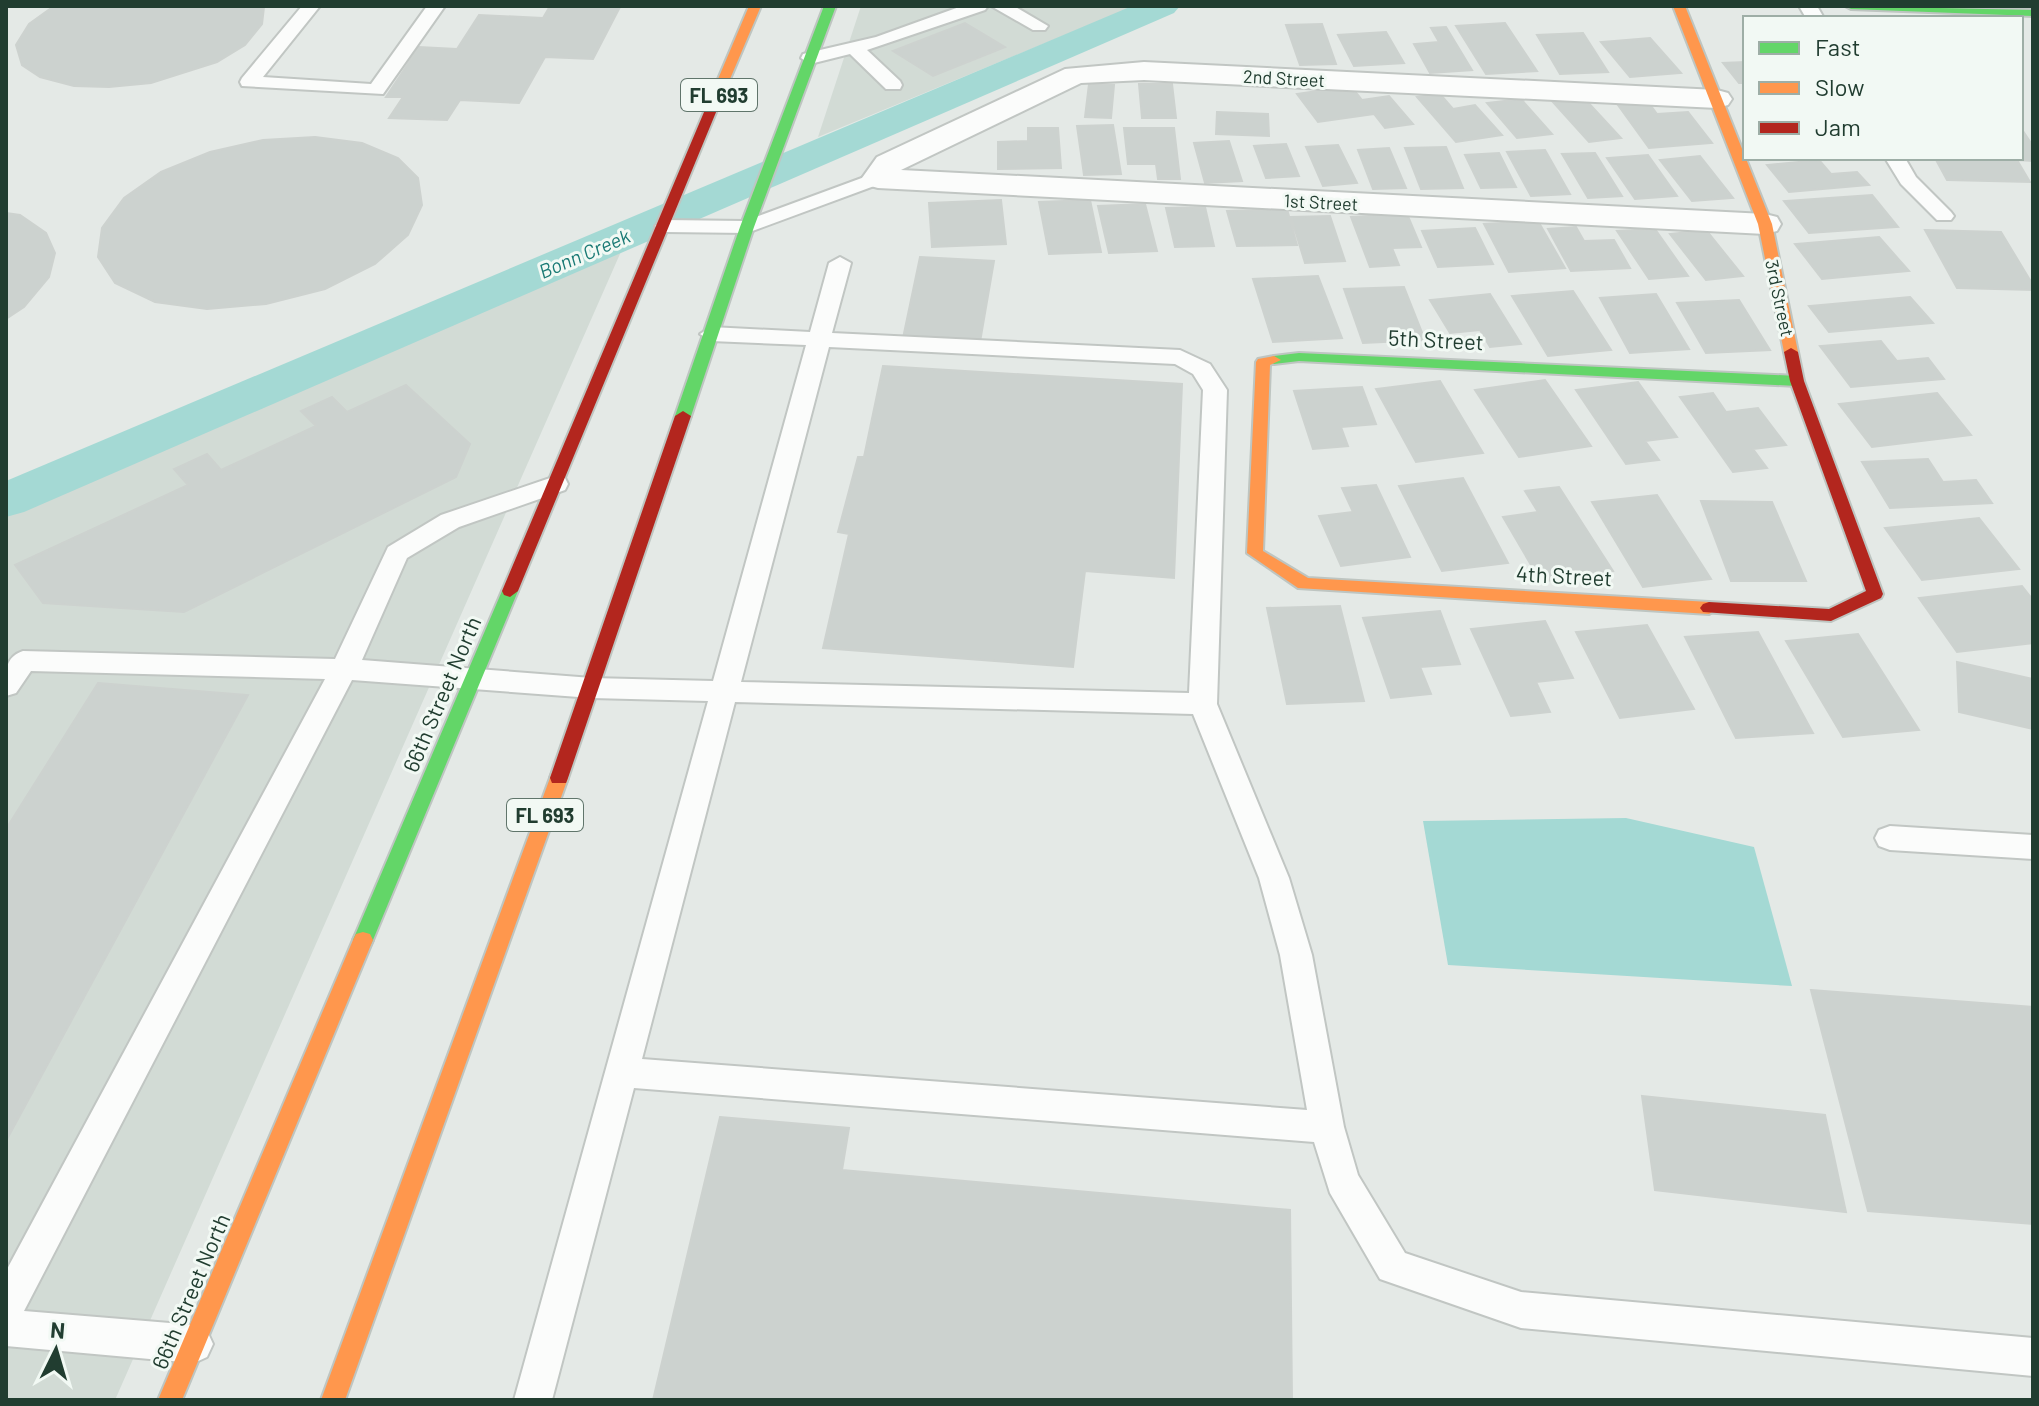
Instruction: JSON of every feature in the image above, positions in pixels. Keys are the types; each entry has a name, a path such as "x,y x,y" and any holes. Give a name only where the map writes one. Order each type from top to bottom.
{"main road":[{"name":"66th Street North","path":"170,1400 755,6"},
{"name":"FL 693","path":"333,1400 592,688 747,227 830,6"},
{"name":"3rd Street","path":"1679,6 1765,224 1797,381 1875,594"},
{"path":"1851,6 2033,13"},
{"name":"5th Street","path":"1255,553 1263,362 1299,357 1797,381"},
{"name":"4th Street","path":"1255,553 1304,584 1831,615 1875,594"}],"street":[{"name":"2nd Street","path":"878,178 888,164 1075,75 1144,71 1717,99"},
{"name":"1st Street","path":"878,178 1765,224"}],"lane":[{"path":"311,6 249,82 376,90 436,6"},
{"path":"810,58 882,41 979,6"},
{"path":"1000,6 1039,26"},
{"path":"854,48 893,85"},
{"path":"1896,160 1908,180 1944,216"},
{"path":"665,226 747,227 878,178"},
{"path":"533,1400 840,263"},
{"path":"711,334 1180,357 1202,369 1215,390 1203,704 1274,878 1296,955 1327,1127 1342,1181 1393,1267 1521,1310 2033,1357"},
{"path":"6,1308 344,669 397,553 450,521 556,484"},
{"path":"6,686 23,661 344,669 592,688 1203,704"},
{"path":"1890,838 2033,847"},
{"path":"621,1072 1327,1127"},
{"path":"6,1328 194,1344"}],"shaded area":[{"path":"861,6 1135,6 818,137"},
{"path":"627,238 115,1400 6,1400 6,487"}],"water":[{"path":"1626,818 1754,847 1792,986 1448,965 1423,821"}],"building":[{"path":"54,6 264,7 262,24 245,45 217,62 151,83 109,87 74,86 40,77 22,65 16,45 29,24"},
{"path":"550,6 620,7 593,59 545,57 519,103 460,100 447,120 389,118 403,97 386,97 419,47 457,49 479,15 543,18"},
{"path":"965,23 1005,47 933,76 893,51"},
{"path":"1505,23 1537,71 1486,74 1456,26"},
{"path":"1322,24 1336,64 1300,65 1286,25"},
{"path":"1446,27 1472,70 1430,73 1414,44 1439,42 1431,28"},
{"path":"1386,32 1404,63 1354,66 1338,35"},
{"path":"1583,33 1608,72 1560,74 1537,35"},
{"path":"1650,38 1681,73 1630,77 1601,42"},
{"path":"1743,62 1743,83 1739,83 1723,63"},
{"path":"1089,84 1114,85 1111,118 1085,117"},
{"path":"1139,84 1172,84 1176,118 1142,118"},
{"path":"1351,86 1362,100 1389,96 1413,124 1385,128 1374,114 1318,122 1297,94"},
{"path":"1440,94 1453,109 1475,105 1502,135 1456,142 1417,97"},
{"path":"1583,97 1621,138 1589,142 1552,101"},
{"path":"1521,99 1552,134 1517,138 1487,103"},
{"path":"1646,99 1657,114 1688,112 1712,143 1649,148 1615,101"},
{"path":"1217,112 1268,114 1269,136 1216,134"},
{"path":"1113,125 1121,174 1084,175 1077,126"},
{"path":"1028,128 1058,128 1061,168 998,169 998,142 1028,141"},
{"path":"1124,128 1174,128 1180,179 1158,179 1156,164 1128,164"},
{"path":"2023,131 2033,146 2033,161 2017,160 2023,160"},
{"path":"315,137 362,143 398,158 418,178 422,205 408,235 375,264 325,289 266,304 207,309 155,302 115,283 98,257 102,228 124,198 161,172 210,152 263,140"},
{"path":"1229,141 1242,181 1205,183 1194,143"},
{"path":"1286,144 1299,176 1266,178 1254,146"},
{"path":"1338,145 1357,183 1323,186 1306,147"},
{"path":"1446,147 1463,188 1421,189 1405,148"},
{"path":"1389,148 1406,188 1373,189 1358,150"},
{"path":"1545,150 1570,194 1531,196 1507,152"},
{"path":"1499,153 1516,187 1481,188 1465,155"},
{"path":"1595,153 1622,196 1588,198 1562,154"},
{"path":"1648,155 1677,196 1635,199 1607,158"},
{"path":"1700,156 1733,198 1692,201 1660,160"},
{"path":"1819,160 1831,174 1857,172 1869,185 1789,192 1767,165"},
{"path":"1936,160 2017,160 2030,182 1947,180"},
{"path":"1872,195 1898,227 1809,233 1784,201"},
{"path":"1001,200 1006,244 932,247 929,203"},
{"path":"1090,200 1101,252 1049,254 1039,202"},
{"path":"1145,204 1157,251 1109,253 1098,206"},
{"path":"1205,207 1214,246 1175,247 1166,208"},
{"path":"1287,209 1297,245 1237,246 1227,211"},
{"path":"6,213 20,215 46,233 55,253 49,277 24,307 6,319"},
{"path":"1407,214 1421,247 1392,248 1399,265 1370,267 1351,217"},
{"path":"1330,216 1345,261 1305,263 1291,217"},
{"path":"1538,221 1565,268 1509,272 1484,224"},
{"path":"1576,227 1584,241 1614,240 1630,268 1571,271 1548,229"},
{"path":"1475,228 1493,264 1438,267 1422,231"},
{"path":"1655,229 1688,276 1649,279 1617,231"},
{"path":"1706,230 1743,276 1706,280 1670,234"},
{"path":"1925,230 2001,232 2033,285 2033,290 1957,288"},
{"path":"1879,237 1909,271 1822,279 1795,244"},
{"path":"920,257 994,261 980,342 903,338"},
{"path":"1318,276 1342,338 1273,342 1253,279"},
{"path":"1404,287 1425,340 1363,343 1344,289"},
{"path":"1573,291 1611,350 1548,356 1512,296"},
{"path":"1490,294 1521,344 1490,347 1480,330 1450,333 1430,300"},
{"path":"1656,294 1689,349 1630,353 1600,298"},
{"path":"1910,297 1933,323 1829,332 1809,306"},
{"path":"1739,300 1770,350 1706,353 1677,303"},
{"path":"1881,341 1897,361 1928,358 1944,379 1851,387 1820,346"},
{"path":"883,366 1182,384 1174,578 1085,571 1073,667 823,648 849,534 838,532 858,457 864,457"},
{"path":"1545,380 1591,446 1519,457 1475,390"},
{"path":"1440,381 1483,453 1416,462 1376,389"},
{"path":"1638,382 1677,437 1645,441 1659,460 1626,464 1576,390"},
{"path":"406,385 470,444 456,477 184,612 43,603 15,565 188,485 174,469 207,454 221,470 316,426 301,411 332,397 347,412"},
{"path":"1362,387 1376,424 1341,427 1348,446 1313,449 1294,391"},
{"path":"1713,393 1726,412 1758,408 1786,445 1753,449 1767,468 1733,472 1680,397"},
{"path":"1937,393 1971,435 1872,447 1839,404"},
{"path":"1928,459 1943,482 1976,480 1992,503 1890,508 1862,462"},
{"path":"1463,478 1508,563 1442,571 1399,486"},
{"path":"1376,485 1410,557 1341,566 1319,516 1353,512 1342,488"},
{"path":"1559,487 1613,571 1541,582 1503,517 1538,512 1525,491"},
{"path":"1657,495 1711,579 1643,587 1592,502"},
{"path":"1701,501 1772,502 1806,581 1731,581"},
{"path":"1979,518 2019,569 1922,580 1885,528"},
{"path":"2022,586 2033,600 2033,643 1957,652 1919,598"},
{"path":"1340,606 1364,701 1287,704 1267,608"},
{"path":"1440,611 1460,664 1420,667 1431,694 1391,698 1363,618"},
{"path":"1545,621 1573,678 1536,682 1550,712 1511,716 1471,629"},
{"path":"1647,625 1694,709 1620,718 1576,632"},
{"path":"1758,632 1813,733 1736,738 1685,637"},
{"path":"1858,634 1919,730 1843,737 1786,641"},
{"path":"1957,662 2033,679 2033,729 1959,712"},
{"path":"98,683 248,695 6,1141 6,829"},
{"path":"1811,990 2033,1007 2033,1224 1868,1211"},
{"path":"1642,1096 1825,1115 1846,1212 1655,1190"},
{"path":"720,1117 849,1128 842,1170 1290,1210 1292,1400 653,1400"}],"waterway":[{"name":"Bonn Creek","path":"6,500 1162,6"}],"traffic: fast":[{"path":"683,416 747,227 830,6"},
{"path":"1851,6 2033,13"},
{"path":"1274,360 1299,357 1797,381"},
{"path":"363,940 510,591"}],"traffic: slow":[{"path":"713,105 755,6"},
{"path":"1679,6 1765,224 1791,352"},
{"path":"1274,360 1263,362 1255,553 1304,584 1709,608"},
{"path":"333,1400 559,778"},
{"path":"170,1400 363,940"}],"traffic: jam":[{"path":"510,591 713,105"},
{"path":"1709,608 1831,615 1875,594 1797,381 1791,352"},
{"path":"559,778 683,416"}]}
